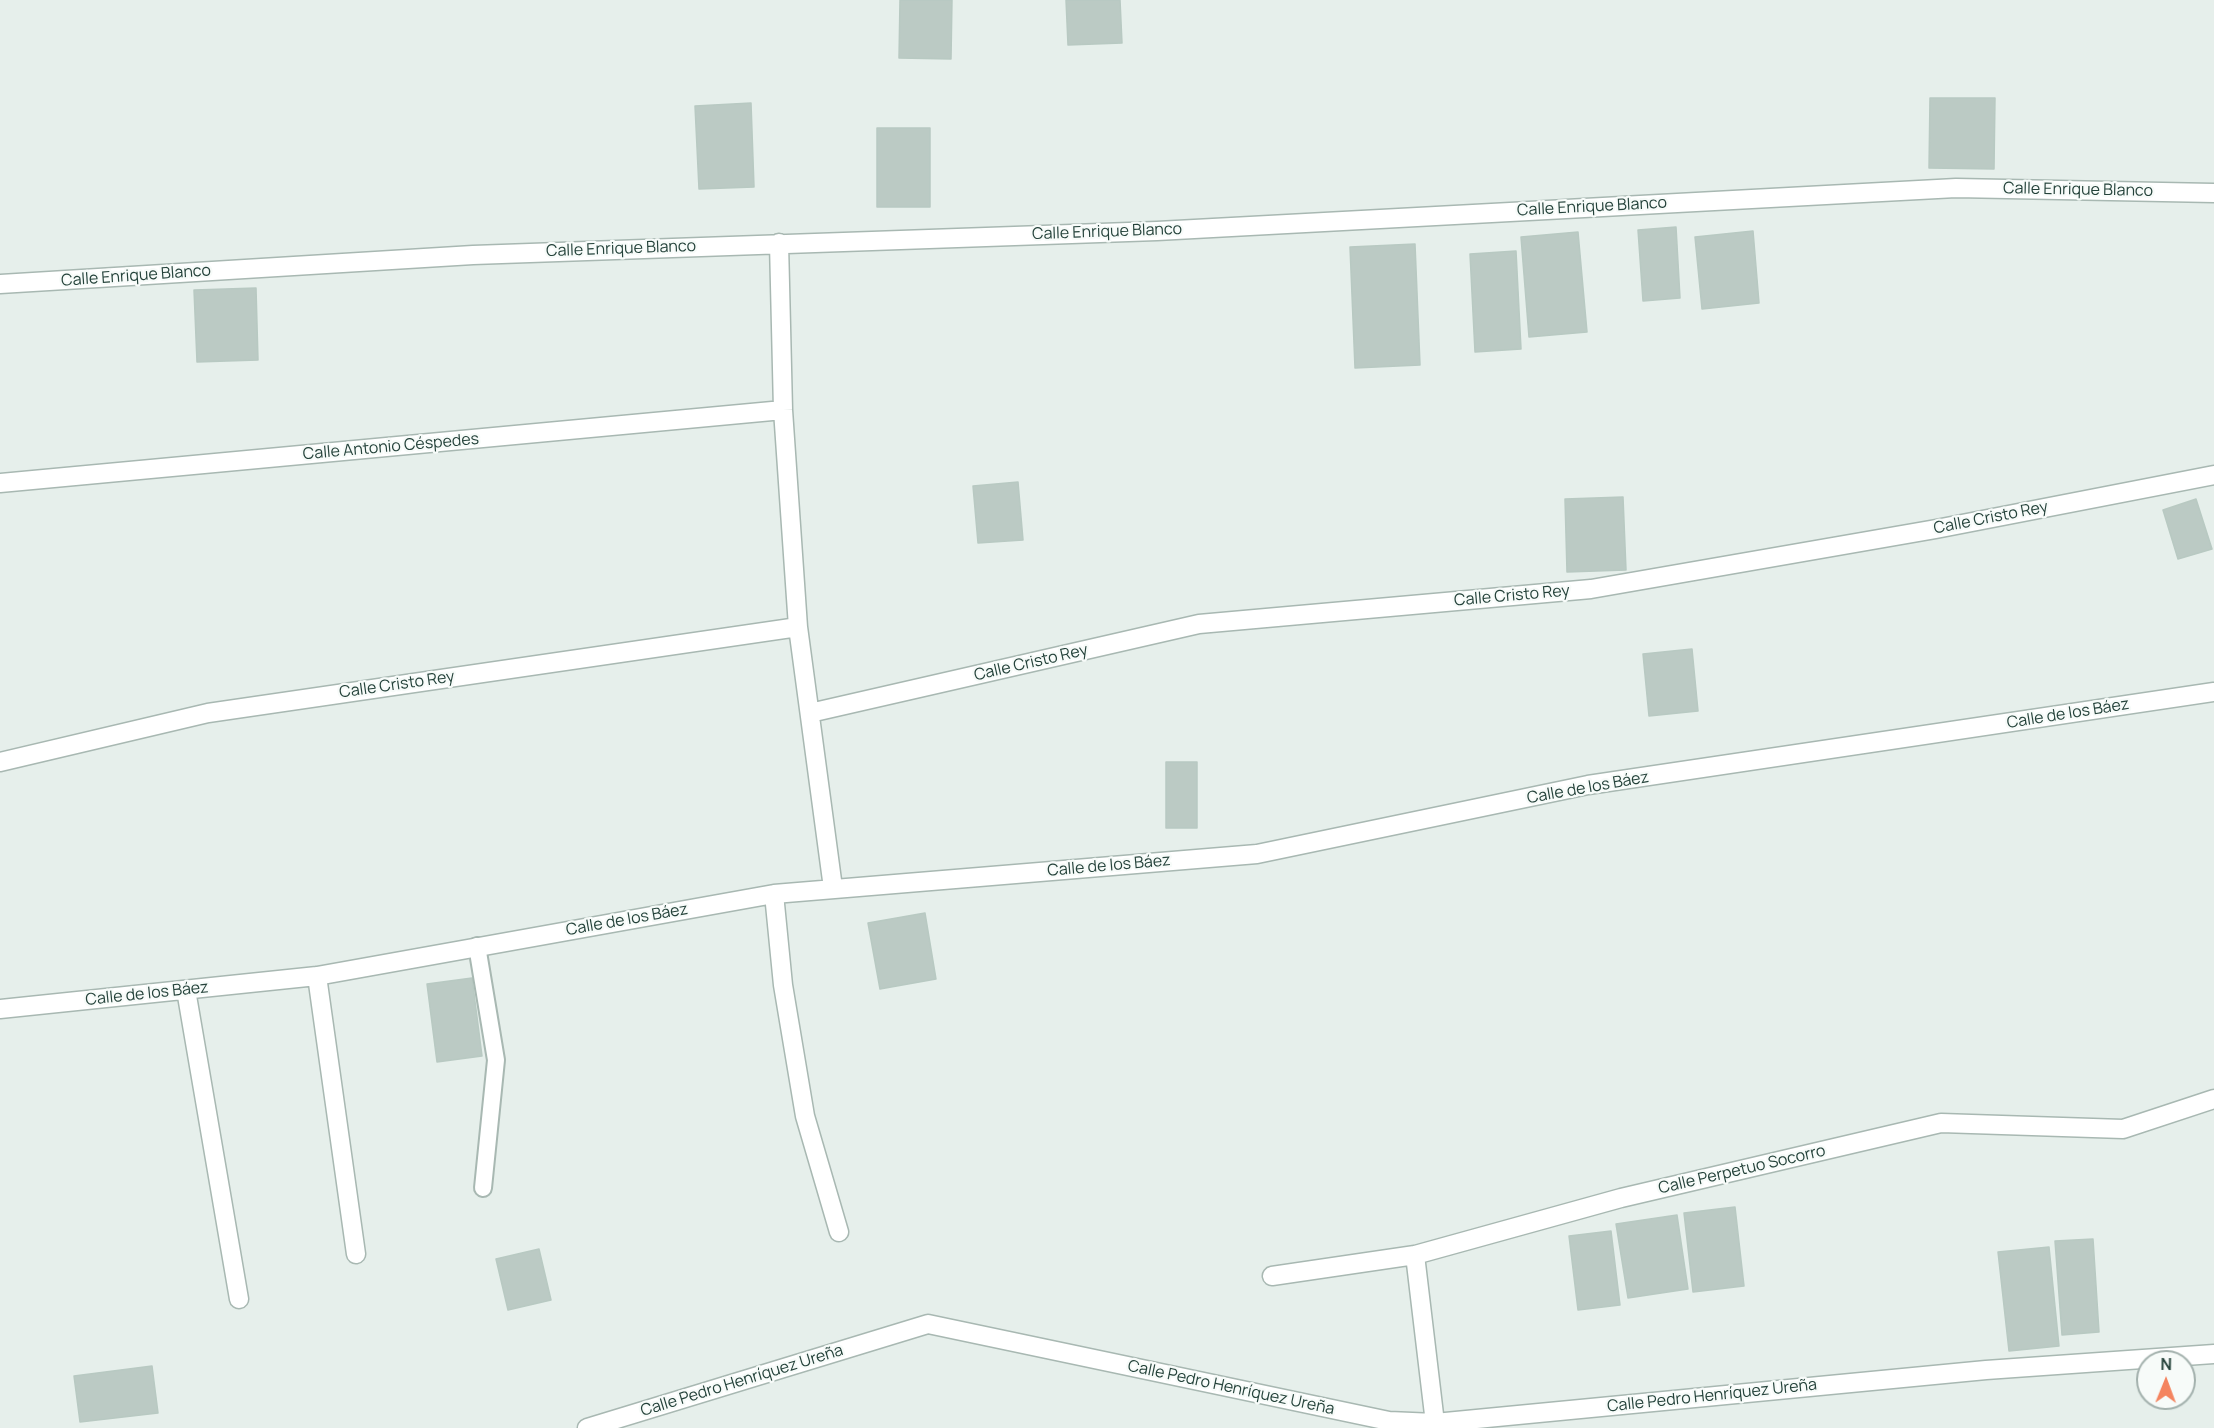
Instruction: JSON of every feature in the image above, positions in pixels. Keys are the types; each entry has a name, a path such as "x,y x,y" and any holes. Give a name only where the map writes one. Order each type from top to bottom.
{"street":[{"name":"Calle Enrique Blanco","path":"0,284 473,255 1157,231 1956,188 2214,193"},
{"path":"779,243 783,410 798,627 833,888"},
{"name":"Calle Antonio Céspedes","path":"0,483 783,410"},
{"name":"Calle Cristo Rey","path":"810,713 1199,624 1591,589 1936,529 2214,475"},
{"name":"Calle Cristo Rey","path":"0,762 208,713 798,627"},
{"name":"Calle de los Báez","path":"0,1009 317,976 774,894 1257,854 1588,785 1802,756 2214,692"},
{"path":"774,894 783,985 806,1116 839,1232"},
{"path":"317,976 356,1254"},
{"path":"186,990 239,1299"},
{"name":"Calle Perpetuo Socorro","path":"1272,1276 1415,1256 1622,1198 1941,1123 2123,1129 2214,1100"},
{"path":"1415,1256 1435,1423"},
{"name":"Calle Pedro Henríquez Ureña","path":"588,1428 928,1324 1389,1420 1435,1423 1986,1370 2214,1354"}],"lane":[{"path":"477,946 496,1060 483,1188"}],"building":[{"path":"900,0 952,0 951,59 899,58"},
{"path":"1066,0 1120,0 1122,43 1068,45"},
{"path":"1930,98 1995,98 1994,169 1929,168"},
{"path":"751,103 754,187 699,189 695,106"},
{"path":"877,128 930,128 930,207 877,207"},
{"path":"1676,227 1680,298 1643,301 1638,230"},
{"path":"1753,231 1759,303 1702,309 1695,237"},
{"path":"1578,232 1587,332 1529,337 1521,237"},
{"path":"1415,244 1420,365 1355,368 1350,247"},
{"path":"1516,251 1521,349 1475,352 1470,254"},
{"path":"256,288 258,360 197,362 194,290"},
{"path":"1018,482 1023,540 978,543 973,486"},
{"path":"1623,497 1626,570 1567,572 1565,499"},
{"path":"2196,499 2212,549 2178,559 2163,510"},
{"path":"1692,649 1698,711 1649,716 1643,654"},
{"path":"1166,762 1197,762 1197,828 1166,828"},
{"path":"925,913 936,979 880,989 868,923"},
{"path":"472,978 482,1056 437,1062 427,984"},
{"path":"1735,1207 1744,1286 1693,1292 1684,1213"},
{"path":"1677,1215 1688,1289 1628,1298 1616,1224"},
{"path":"1611,1231 1620,1305 1578,1310 1569,1236"},
{"path":"2093,1239 2099,1332 2062,1335 2055,1241"},
{"path":"2049,1247 2059,1346 2009,1351 1998,1252"},
{"path":"539,1249 551,1300 508,1310 496,1259"},
{"path":"152,1366 158,1413 80,1422 74,1376"}]}
